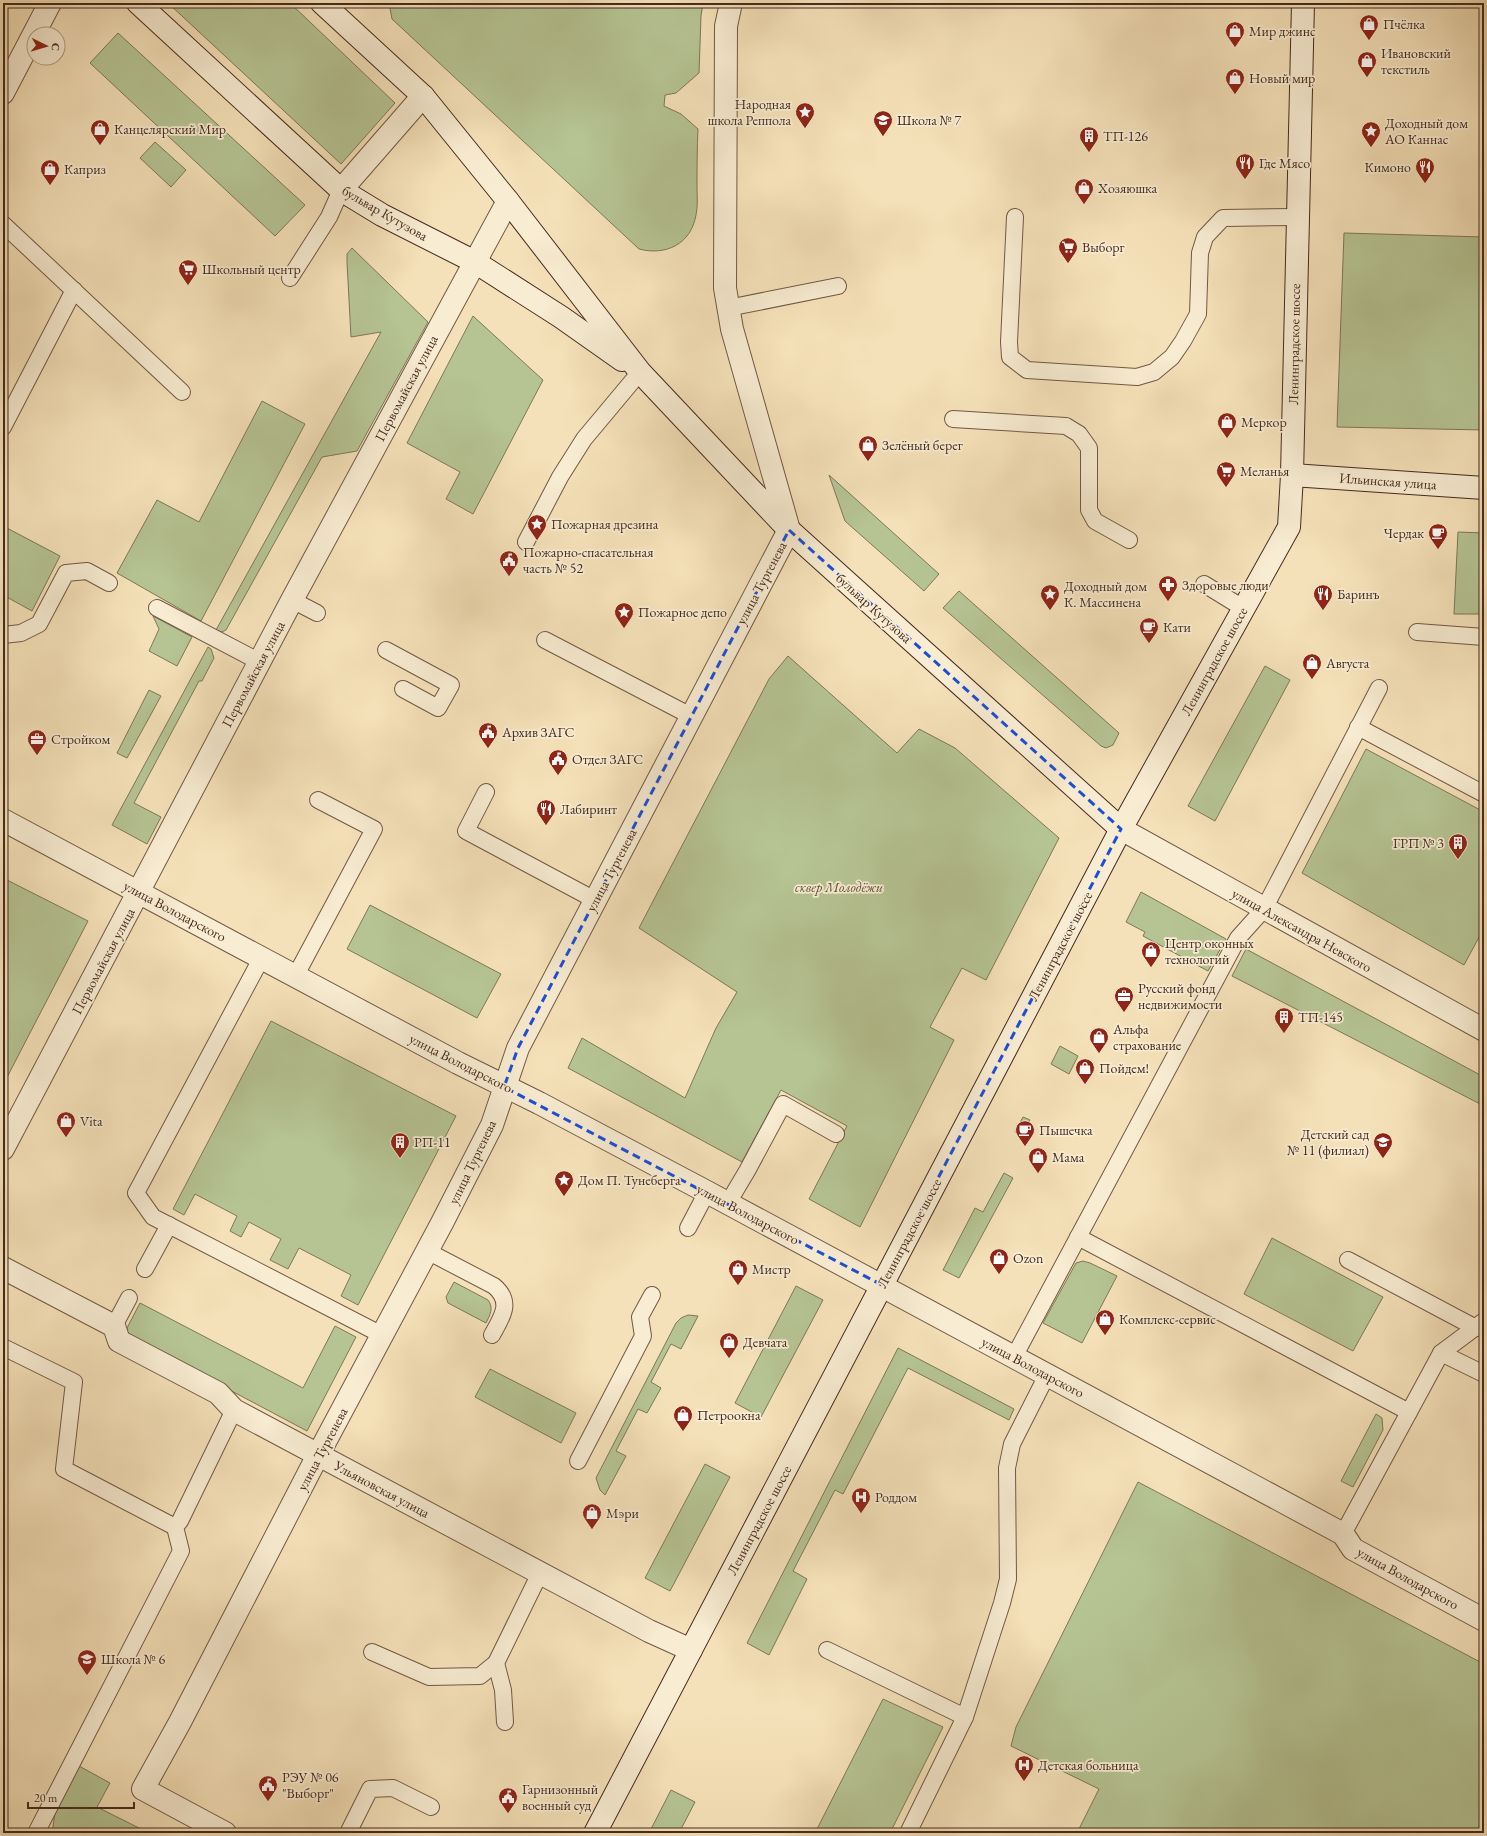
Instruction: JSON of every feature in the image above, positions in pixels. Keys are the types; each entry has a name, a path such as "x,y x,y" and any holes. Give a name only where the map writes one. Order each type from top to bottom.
{"street":[{"path":"3,93 50,3"},
{"name":"бульвар Кутузова","path":"138,3 340,190 382,215 475,262 561,317 640,372"},
{"name":"бульвар Кутузова","path":"322,3 423,96 508,201 640,372 789,530 1121,829"},
{"path":"731,3 726,34 725,288 732,329 789,530"},
{"name":"Ленинградское шоссе","path":"595,1833 1121,829 1289,527 1292,475 1303,3"},
{"path":"340,190 423,96"},
{"name":"Первомайская улица","path":"3,1149 292,600 508,201"},
{"name":"Ильинская улица","path":"1292,475 1484,488"},
{"name":"улица Тургенева","path":"225,1833 143,1789 180,1722 318,1455 492,1125 518,1048 789,530"},
{"name":"улица Володарского","path":"3,820 504,1087 539,1103 728,1203 1344,1534 1353,1549 1484,1620"},
{"name":"улица Александра Невского","path":"1121,829 1484,1030"},
{"path":"3,1268 114,1326"},
{"name":"Ульяновская улица","path":"114,1326 119,1341 218,1393 234,1410 649,1631 691,1650"}],"lane":[{"path":"290,278 329,218 340,190"},
{"path":"1015,217 1009,342 1010,357 1027,370 1136,377 1154,372 1172,357 1198,314 1200,253 1204,237 1223,218 1297,217"},
{"path":"3,224 182,392"},
{"path":"728,308 838,286"},
{"path":"3,427 74,290"},
{"path":"526,542 560,477 584,439 640,372"},
{"path":"953,419 1066,426 1079,434 1090,448 1089,510 1095,521 1129,540"},
{"path":"3,635 21,633 39,624 66,573 87,572 109,583"},
{"path":"1204,584 1243,608"},
{"path":"292,600 317,613"},
{"path":"157,608 260,662"},
{"path":"1417,632 1484,637"},
{"path":"545,640 692,716"},
{"path":"386,650 451,685 438,708 404,690"},
{"path":"1014,1357 1238,938 1264,909 1379,688"},
{"path":"1358,727 1484,794"},
{"path":"486,792 466,831 596,900"},
{"path":"296,975 374,829 318,800"},
{"path":"262,957 136,1193 154,1217 382,1334"},
{"path":"728,1203 783,1104 836,1134"},
{"path":"688,1228 707,1192"},
{"path":"145,1269 169,1225"},
{"path":"1078,1237 1409,1412"},
{"path":"427,1250 494,1286 502,1293 505,1302 504,1311 492,1335"},
{"path":"1344,1534 1441,1353 1480,1324 1348,1260"},
{"path":"578,1461 643,1336 640,1317 652,1295"},
{"path":"114,1326 129,1298"},
{"path":"3,1347 74,1382 64,1469 175,1527 181,1551 36,1833"},
{"path":"1441,1353 1484,1374"},
{"path":"908,1833 965,1717 1008,1579 1007,1468 1012,1444 1048,1375"},
{"path":"175,1527 180,1521 234,1410"},
{"path":"372,1652 429,1677 480,1676 496,1663 540,1573"},
{"path":"827,1650 965,1717"},
{"path":"496,1663 503,1690 505,1722"},
{"path":"348,1833 370,1789 393,1788 431,1807"}],"highlighted area":[{"path":"789,530 1121,829 882,1285 504,1087 518,1048"}],"green space":[{"path":"168,3 290,3 395,103 341,164"},
{"path":"389,3 703,3 701,16 699,73 676,93 665,95 664,106 681,114 698,129 697,208 689,234 676,246 668,249 649,251 639,249 392,19"},
{"path":"118,33 305,205 275,236 90,63"},
{"path":"155,142 186,170 171,187 140,158"},
{"path":"1344,233 1484,237 1484,430 1337,427"},
{"path":"352,248 428,322 357,451 322,457 226,630 222,632 216,630 381,332 351,337 347,254"},
{"path":"473,316 543,380 473,514 446,499 460,472 407,443"},
{"path":"262,401 305,424 201,621 117,573 157,500 199,522"},
{"path":"829,475 939,574 924,591 845,521"},
{"path":"3,526 60,556 32,611 3,595"},
{"path":"1458,532 1484,533 1483,614 1454,614"},
{"path":"959,591 1119,733 1113,745 1106,748 1101,746 943,608"},
{"path":"153,616 192,637 177,666 149,651 159,629"},
{"path":"208,647 211,649 214,658 202,681 199,681 134,803 161,817 147,844 112,825"},
{"name":"сквер Молодёжи","path":"788,656 897,753 919,729 955,748 1059,838 986,980 962,968 930,1027 954,1040 860,1227 809,1199 847,1126 781,1090 742,1162 568,1068 582,1038 685,1098 716,1028 737,992 639,928 769,679"},
{"path":"1265,666 1290,680 1215,821 1188,806"},
{"path":"149,690 161,696 127,758 117,753"},
{"path":"1366,749 1484,812 1484,928 1464,965 1302,873"},
{"path":"3,878 88,921 3,1085"},
{"path":"1141,892 1226,939 1208,971 1143,936 1145,932 1126,922"},
{"path":"370,905 501,974 477,1018 347,949"},
{"path":"1246,949 1484,1077 1484,1106 1232,976"},
{"path":"271,1021 456,1116 358,1305 341,1296 351,1275 299,1248 288,1269 270,1260 281,1239 249,1222 241,1237 230,1231 237,1216 195,1194 184,1215 173,1209"},
{"path":"1060,1046 1078,1056 1069,1074 1051,1064"},
{"path":"1023,1117 1030,1120 1022,1135 1015,1132"},
{"path":"1004,1173 1013,1178 959,1278 943,1270 975,1208 983,1212"},
{"path":"1272,1238 1383,1297 1353,1351 1244,1294"},
{"path":"1083,1261 1117,1276 1082,1343 1043,1323 1076,1263"},
{"path":"454,1282 488,1300 491,1309 486,1323 448,1303 446,1297"},
{"path":"796,1286 823,1300 761,1417 735,1403"},
{"path":"140,1303 303,1388 335,1326 356,1337 307,1431 128,1336 127,1328"},
{"path":"688,1315 698,1316 681,1349 671,1344 651,1382 661,1388 647,1413 638,1409 616,1451 626,1456 605,1495 600,1490 596,1478 676,1323 681,1318"},
{"path":"898,1348 1014,1409 1009,1420 908,1368 843,1494 835,1490 793,1571 807,1579 769,1655 747,1643"},
{"path":"490,1369 576,1413 561,1443 475,1397"},
{"path":"1376,1414 1382,1418 1383,1430 1353,1487 1341,1481"},
{"path":"705,1464 730,1477 670,1591 645,1578"},
{"path":"1138,1482 1484,1664 1484,1833 1077,1833 1099,1789 1011,1746 1016,1727"},
{"path":"883,1699 943,1727 890,1833 815,1833"},
{"path":"79,1766 110,1783 97,1807 149,1833 52,1833 55,1813"},
{"path":"671,1790 695,1802 679,1833 649,1833"}],"place":[{"name":"Пчёлка","path":"1369,41"},
{"name":"Мир джинс","path":"1235,48"},
{"name":"Ивановский текстиль","path":"1367,78"},
{"name":"Новый мир","path":"1235,95"},
{"name":"Народная школа Реппола","path":"805,129"},
{"name":"Школа № 7","path":"883,137"},
{"name":"Канцелярский Мир","path":"100,146"},
{"name":"Доходный дом АО Каннас","path":"1371,148"},
{"name":"ТП-126","path":"1089,153"},
{"name":"Где Мясо","path":"1245,180"},
{"name":"Кимоно","path":"1425,184"},
{"name":"Каприз","path":"50,186"},
{"name":"Хозяюшка","path":"1084,205"},
{"name":"Выборг","path":"1068,264"},
{"name":"Школьный центр","path":"188,286"},
{"name":"Меркор","path":"1227,439"},
{"name":"Зелёный берег","path":"868,462"},
{"name":"Меланья","path":"1226,488"},
{"name":"Пожарная дрезина","path":"537,541"},
{"name":"Чердак","path":"1438,550"},
{"name":"Пожарно-спасательная часть № 52","path":"509,577"},
{"name":"Здоровые люди","path":"1168,602"},
{"name":"Доходный дом К. Массинена","path":"1050,611"},
{"name":"Баринъ","path":"1323,611"},
{"name":"Пожарное депо","path":"624,629"},
{"name":"Кати","path":"1149,644"},
{"name":"Августа","path":"1312,680"},
{"name":"Архив ЗАГС","path":"488,749"},
{"name":"Стройком","path":"37,756"},
{"name":"Отдел ЗАГС","path":"558,776"},
{"name":"Лабиринт","path":"546,826"},
{"name":"ГРП № 3","path":"1458,860"},
{"name":"Центр оконных технологий","path":"1151,968"},
{"name":"Русский фонд недвижимости","path":"1124,1013"},
{"name":"ТП-145","path":"1284,1034"},
{"name":"Альфа страхование","path":"1099,1054"},
{"name":"Пойдем!","path":"1085,1085"},
{"name":"Vita","path":"66,1138"},
{"name":"Пышечка","path":"1025,1147"},
{"name":"РП-11","path":"400,1159"},
{"name":"Детский сад № 11 (филиал)","path":"1383,1159"},
{"name":"Мама","path":"1038,1174"},
{"name":"Дом П. Тунеберга","path":"564,1197"},
{"name":"Ozon","path":"999,1275"},
{"name":"Мистр","path":"738,1286"},
{"name":"Комплекс-сервис","path":"1105,1336"},
{"name":"Девчата","path":"729,1359"},
{"name":"Петроокна","path":"683,1432"},
{"name":"Роддом","path":"861,1514"},
{"name":"Мэри","path":"592,1530"},
{"name":"Школа № 6","path":"87,1676"},
{"name":"Детская больница","path":"1024,1782"},
{"name":"РЭУ № 06 \"Выборг\"","path":"268,1802"},
{"name":"Гарнизонный военный суд","path":"508,1814"}]}
